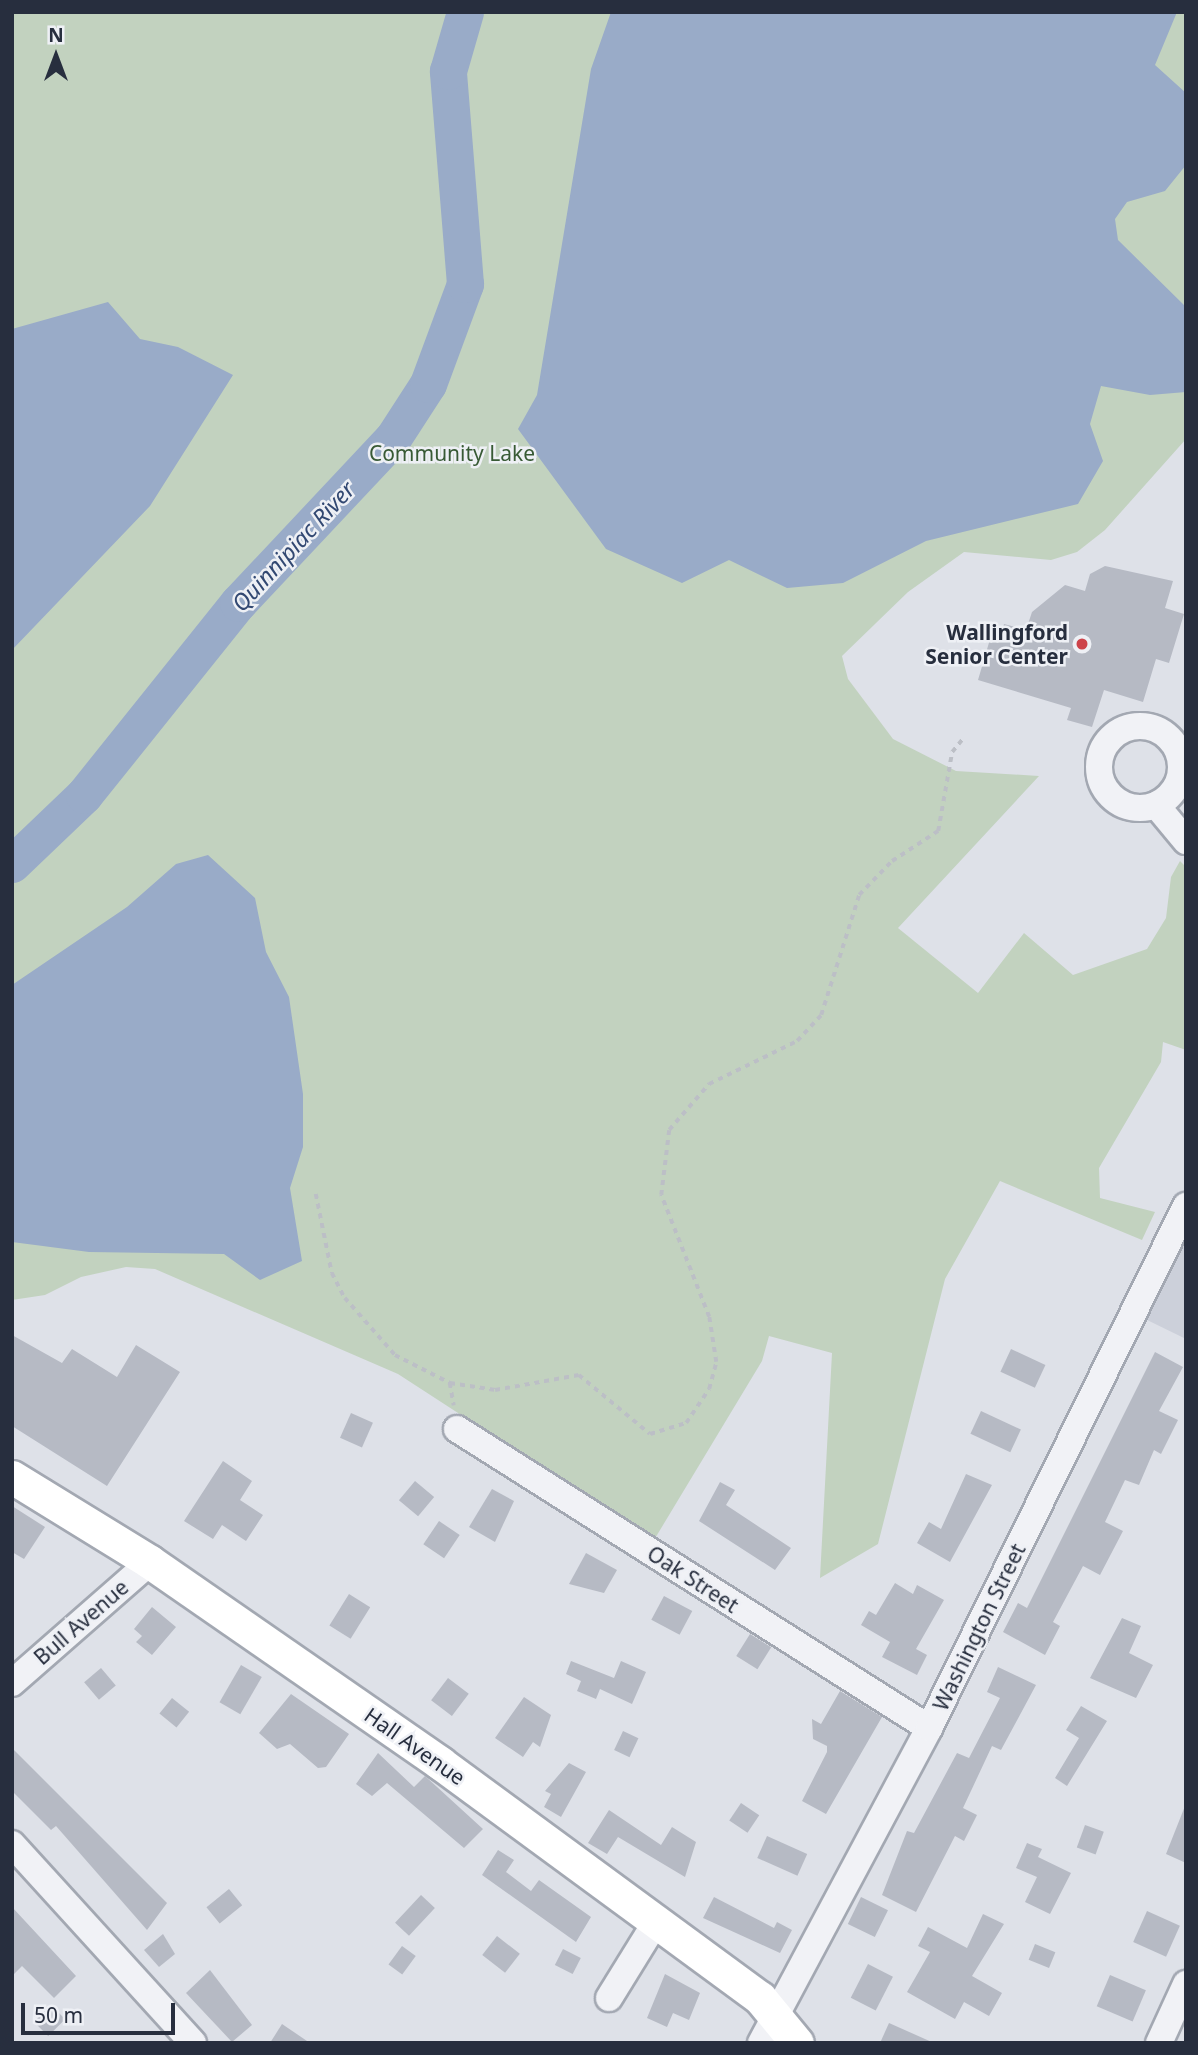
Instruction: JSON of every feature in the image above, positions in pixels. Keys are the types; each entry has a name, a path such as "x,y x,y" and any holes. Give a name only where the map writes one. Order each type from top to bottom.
{"main road":[{"name":"Hall Avenue","path":"12,1476 150,1562 656,1922 760,1998 768,2030 797,2043"}],"street":[{"path":"1156,805 1186,841"},
{"name":"Washington Street","path":"768,2030 929,1728 1186,1206"},
{"name":"Oak Street","path":"457,1429 929,1728"},
{"name":"Bull Avenue","path":"12,1683 150,1562"},
{"path":"12,1844 193,2043"},
{"path":"609,1998 656,1922"},
{"path":"1159,2043 1186,1984"}],"path":[{"path":"316,1194 330,1263 345,1298 396,1355 450,1382 495,1390 579,1375 650,1434 687,1423 709,1389 716,1362 709,1317 661,1195 669,1130 709,1084 797,1041 821,1015 859,895 892,861 938,831 952,752 964,737"}],"shaded area":[{"path":"1186,1235 1186,1339 1143,1318"}],"green space":[{"name":"Community Lake","path":"12,12 1186,12 1186,439 1105,530 1077,552 1051,560 964,552 908,592 842,656 848,679 893,739 956,771 1039,776 898,928 978,993 1024,933 1073,975 1147,949 1166,918 1171,877 1180,861 1186,867 1186,1050 1163,1042 1161,1062 1099,1168 1100,1198 1155,1212 1142,1240 1000,1181 945,1279 878,1544 820,1578 832,1353 769,1336 762,1361 654,1540 398,1374 155,1269 126,1267 81,1277 45,1295 12,1300"}],"water":[{"name":"Community Lake","path":"611,12 1177,12 1155,65 1186,93 1186,165 1165,191 1127,202 1115,219 1118,240 1186,307 1186,392 1150,395 1101,386 1090,424 1103,461 1078,504 926,541 843,583 787,588 729,560 682,583 606,549 518,429 537,395 591,69"},
{"path":"108,302 140,339 178,347 233,375 150,506 12,650 12,329"},
{"path":"208,855 255,898 266,952 289,997 303,1094 303,1147 290,1188 302,1261 260,1280 224,1254 89,1252 12,1242 12,985 127,907 176,864"}],"building":[{"name":"Wallingford Senior Center","path":"1105,566 1173,581 1165,608 1184,614 1169,663 1156,659 1143,702 1104,690 1092,727 1067,720 1071,708 978,680 993,629 1002,632 1004,624 1026,630 1032,612 1065,585 1085,591 1090,574"},
{"path":"12,1335 62,1363 72,1349 117,1377 136,1345 180,1372 107,1486 12,1426"},
{"path":"1011,1349 1045,1365 1035,1388 1000,1372"},
{"path":"1155,1352 1183,1367 1159,1411 1178,1420 1161,1454 1154,1450 1139,1485 1125,1480 1105,1522 1123,1531 1100,1575 1083,1566 1053,1622 1060,1626 1045,1655 1003,1632 1018,1603 1027,1608"},
{"path":"981,1411 1021,1430 1010,1452 970,1434"},
{"path":"351,1413 373,1423 362,1447 340,1438"},
{"path":"223,1461 252,1481 240,1500 263,1515 246,1541 222,1525 213,1539 184,1521"},
{"path":"966,1474 992,1485 950,1562 917,1543 929,1522 941,1529"},
{"path":"415,1481 434,1497 418,1516 399,1500"},
{"path":"720,1482 735,1490 726,1505 791,1548 775,1570 699,1521"},
{"path":"492,1489 514,1501 495,1542 469,1527"},
{"path":"12,1506 45,1527 24,1559 12,1552"},
{"path":"439,1521 460,1535 444,1558 423,1544"},
{"path":"586,1553 617,1570 604,1593 569,1584"},
{"path":"895,1583 913,1594 917,1585 944,1600 916,1649 927,1655 917,1675 882,1657 890,1642 861,1625 869,1611 876,1615"},
{"path":"349,1594 370,1607 351,1639 329,1625"},
{"path":"664,1596 692,1611 680,1635 651,1620"},
{"path":"152,1607 176,1627 152,1655 136,1642 142,1636 134,1629"},
{"path":"1122,1618 1141,1626 1129,1653 1153,1665 1136,1698 1090,1678"},
{"path":"750,1634 771,1647 757,1669 736,1656"},
{"path":"571,1661 614,1678 621,1661 646,1672 632,1704 600,1689 596,1699 577,1691 581,1681 566,1674"},
{"path":"241,1665 262,1677 240,1714 220,1702"},
{"path":"998,1667 1036,1685 1001,1750 992,1746 963,1808 977,1815 964,1841 955,1836 916,1912 882,1895 907,1831 914,1833 957,1753 969,1758 1000,1698 987,1692"},
{"path":"101,1668 116,1686 99,1700 84,1682"},
{"path":"448,1678 469,1694 452,1716 431,1700"},
{"path":"840,1691 882,1717 826,1814 802,1801 827,1752 827,1746 813,1739 812,1719 821,1724"},
{"path":"291,1694 349,1734 326,1767 318,1768 290,1744 277,1749 259,1733"},
{"path":"524,1697 551,1715 540,1747 533,1742 523,1757 495,1738"},
{"path":"172,1698 189,1712 177,1727 159,1714"},
{"path":"1081,1706 1107,1721 1067,1786 1055,1778 1079,1738 1066,1730"},
{"path":"623,1731 638,1738 630,1757 614,1750"},
{"path":"12,1748 167,1903 147,1930 56,1826 51,1830 12,1791"},
{"path":"378,1753 414,1787 425,1776 483,1829 464,1848 387,1783 372,1796 356,1784"},
{"path":"569,1763 586,1772 561,1817 544,1807 551,1794 545,1791"},
{"path":"741,1803 759,1815 747,1833 729,1820"},
{"path":"1186,1807 1186,1863 1166,1854"},
{"path":"609,1810 661,1845 672,1827 696,1842 685,1877 618,1837 607,1854 588,1843"},
{"path":"1085,1825 1104,1832 1096,1854 1077,1848"},
{"path":"767,1836 807,1854 797,1876 757,1858"},
{"path":"1027,1843 1042,1849 1038,1857 1071,1873 1050,1914 1025,1902 1037,1877 1016,1868"},
{"path":"498,1850 514,1860 506,1872 531,1891 539,1880 591,1917 576,1942 482,1875"},
{"path":"229,1889 242,1905 220,1924 206,1907"},
{"path":"421,1895 435,1908 409,1936 395,1923"},
{"path":"714,1897 774,1928 777,1922 792,1930 780,1953 703,1918"},
{"path":"861,1897 888,1910 875,1937 848,1924"},
{"path":"12,1907 76,1976 54,1998 22,1966 12,1976"},
{"path":"1147,1911 1180,1926 1166,1957 1133,1942"},
{"path":"983,1914 1004,1924 972,1976 1002,1993 989,2016 964,2002 955,2019 907,1992 930,1952 918,1946 928,1927 967,1948"},
{"path":"163,1934 175,1954 159,1967 144,1950"},
{"path":"497,1936 520,1954 505,1973 482,1955"},
{"path":"1035,1944 1055,1952 1049,1968 1029,1960"},
{"path":"402,1946 416,1956 402,1975 388,1965"},
{"path":"563,1949 581,1958 573,1974 555,1965"},
{"path":"868,1964 893,1977 876,2011 851,1998"},
{"path":"210,1970 252,2025 232,2042 186,1993"},
{"path":"665,1974 700,1993 689,2020 673,2013 667,2027 647,2018"},
{"path":"1110,1975 1146,1990 1133,2022 1097,2006"},
{"path":"51,2005 65,2019 48,2036 34,2022"},
{"path":"889,2023 934,2043 880,2043"},
{"path":"282,2024 310,2043 270,2043"}],"waterway":[{"name":"Quinnipiac River","path":"12,864 84,795 238,603 393,438 428,384 465,284 448,71 465,12"}],"place":[{"name":"Wallingford Senior Center","path":"1082,644"}]}
